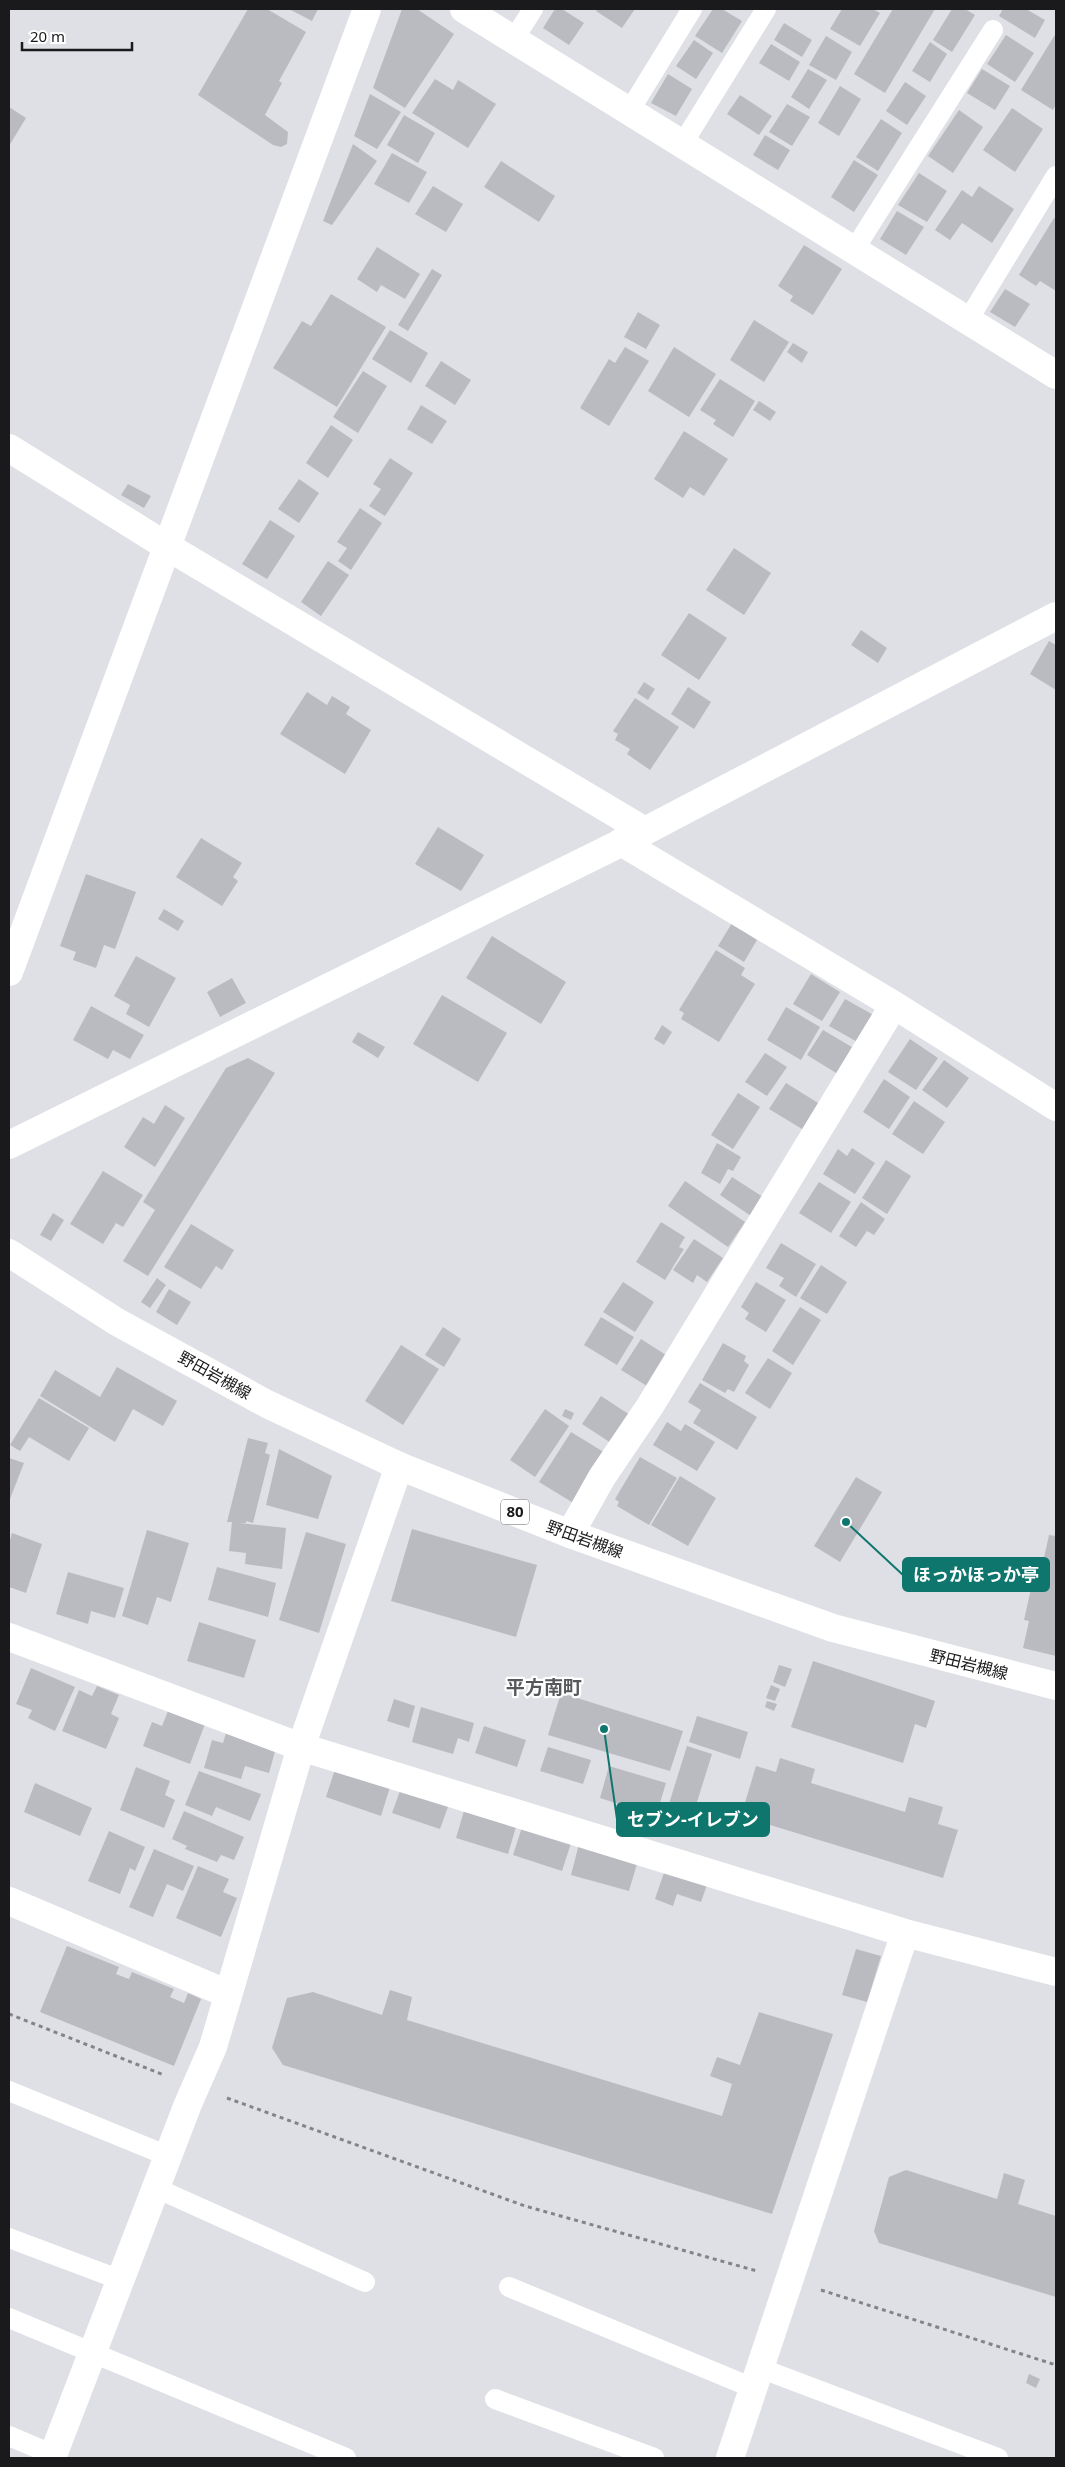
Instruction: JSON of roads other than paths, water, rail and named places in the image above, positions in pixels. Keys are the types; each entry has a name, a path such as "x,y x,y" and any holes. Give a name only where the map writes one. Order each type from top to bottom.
{"street":[{"path":"9,972 367,9"},
{"path":"464,9 1056,375"},
{"path":"9,448 168,547 645,831"},
{"path":"9,1145 645,831 1056,616"},
{"path":"621,842 894,1005 1056,1107"},
{"path":"570,1534 602,1477 650,1406 894,1005"},
{"name":"野田岩槻線","path":"9,1253 134,1331 267,1404 399,1466 570,1534 833,1628 1056,1686"},
{"path":"53,2456 168,2156 213,2047 301,1747 399,1466"},
{"path":"9,1637 301,1747 905,1933 1056,1972"},
{"path":"9,1901 228,1994"},
{"path":"730,2458 905,1933"}],"lane":[{"path":"514,39 533,9"},
{"path":"630,110 692,9"},
{"path":"683,143 766,9"},
{"path":"854,250 993,30"},
{"path":"968,320 1056,176"},
{"path":"9,2091 168,2156"},
{"path":"156,2188 364,2282"},
{"path":"9,2238 121,2280"},
{"path":"510,2287 757,2378 998,2458"},
{"path":"9,2318 346,2458"},
{"path":"495,2399 654,2458"},
{"path":"9,2436 53,2456"}],"place":[{"name":"ほっかほっか亭","path":"846,1522"},
{"name":"セブン-イレブン","path":"604,1729"}],"district":[{"name":"平方南町","path":"544,1687"}]}
